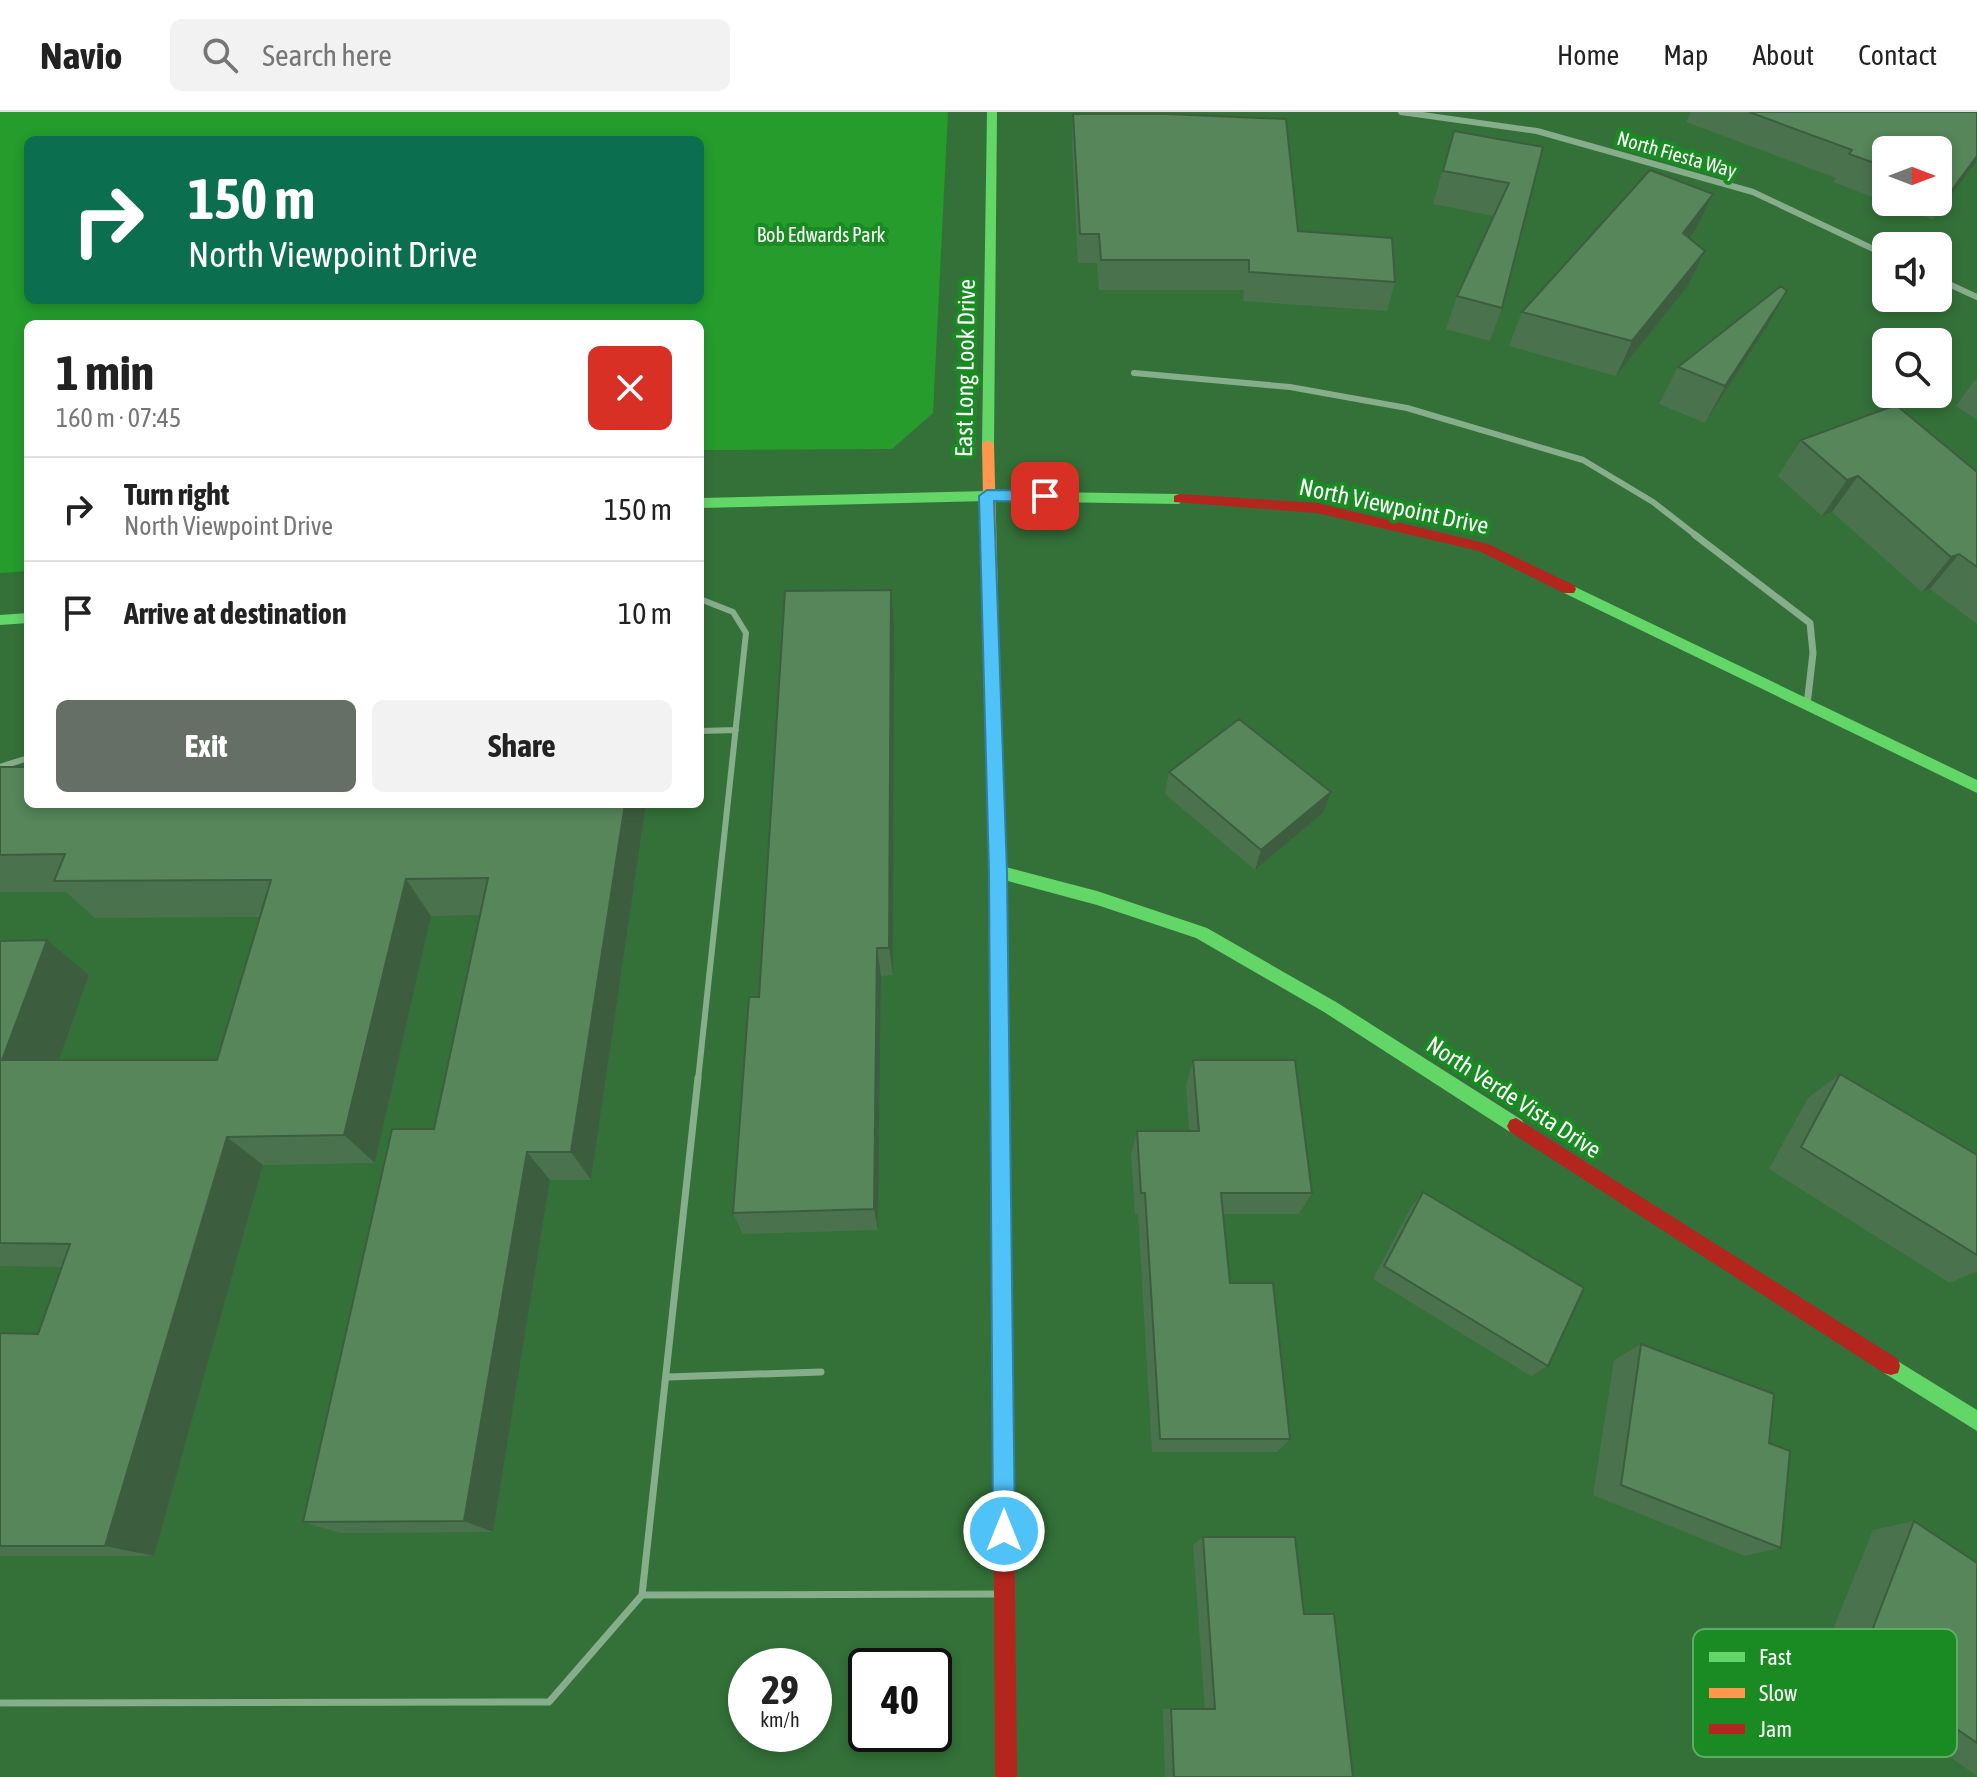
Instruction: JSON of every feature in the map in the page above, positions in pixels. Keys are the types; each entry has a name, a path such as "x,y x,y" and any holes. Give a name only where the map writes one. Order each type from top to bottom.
{"street":[{"name":"East Long Look Drive","path":"992,112 987,496 998,872 1006,1777"},
{"name":"North Fiesta Way","path":"1401,112 1537,131 1753,192 1872,248"},
{"path":"1952,285 1977,297"},
{"path":"1134,373 1290,387 1407,408 1583,460 1653,502 1810,623 1813,653 1807,705"},
{"name":"North Viewpoint Drive","path":"704,503 987,496 1160,498 1317,508 1483,547 1977,787"},
{"path":"0,620 24,618"},
{"name":"North Verde Vista Drive","path":"998,872 1097,898 1201,933 1330,1007 1977,1421"}],"lane":[{"path":"0,1703 549,1702 642,1595 746,633 733,612 704,601"},
{"path":"704,731 736,730"},
{"path":"0,767 24,759"},
{"path":"667,1377 821,1372"},
{"path":"642,1595 1005,1594"}],"green space":[{"name":"Bob Edwards Park","path":"0,112 948,112 933,413 892,449 704,450 704,320 24,320 24,571 0,573"}],"building":[{"path":"1749,112 1977,112 1977,156 1952,190 1952,136 1872,136 1872,162 1849,154 1852,150"},
{"path":"1073,114 1286,119 1298,231 1392,238 1395,282 1249,272 1249,260 1101,260 1099,234 1080,234"},
{"path":"1454,131 1543,147 1502,308 1457,296 1509,183 1443,171"},
{"path":"1650,170 1713,194 1683,233 1705,251 1632,341 1522,312"},
{"path":"1781,286 1787,291 1725,386 1678,367"},
{"path":"1888,408 1900,408 1977,472 1977,567 1959,554 1951,557 1858,476 1847,480 1801,440"},
{"path":"891,590 889,948 877,948 874,1209 733,1213 749,997 759,997 785,591"},
{"path":"1239,719 1331,792 1261,850 1169,772"},
{"path":"0,767 24,767 24,808 624,808 571,1152 527,1152 464,1521 303,1522 392,1129 434,1129 488,878 406,879 344,1135 227,1137 105,1546 0,1546 0,1333 38,1334 70,1244 0,1243 0,941 47,940 2,1060 217,1060 271,880 54,881 65,854 0,855"},
{"path":"1193,1060 1295,1060 1312,1193 1221,1193 1230,1283 1273,1283 1290,1439 1160,1439 1145,1193 1141,1193 1137,1131 1199,1131"},
{"path":"1840,1074 1977,1155 1977,1255 1801,1147"},
{"path":"1423,1192 1584,1288 1548,1366 1384,1266"},
{"path":"1641,1344 1774,1394 1769,1443 1790,1451 1781,1548 1621,1485"},
{"path":"1914,1521 1977,1563 1977,1743 1957,1729 1957,1629 1873,1629"},
{"path":"1203,1537 1295,1537 1304,1614 1334,1614 1353,1777 1174,1777 1171,1709 1215,1709"}],"traffic: fast":[{"path":"988,444 992,112"},
{"path":"704,503 987,496 1179,499"},
{"path":"1569,589 1977,787"},
{"path":"0,620 24,618"},
{"path":"998,872 1097,898 1201,933 1330,1007 1516,1126"},
{"path":"999,937 1003,1401"},
{"path":"1891,1366 1977,1421"}],"traffic: slow":[{"path":"988,444 999,937"}],"traffic: jam":[{"path":"1179,499 1317,508 1483,547 1569,589"},
{"path":"1516,1126 1891,1366"},
{"path":"1003,1401 1006,1777"}],"route":[{"path":"1004,1531 998,872 987,496 1045,496"}]}
